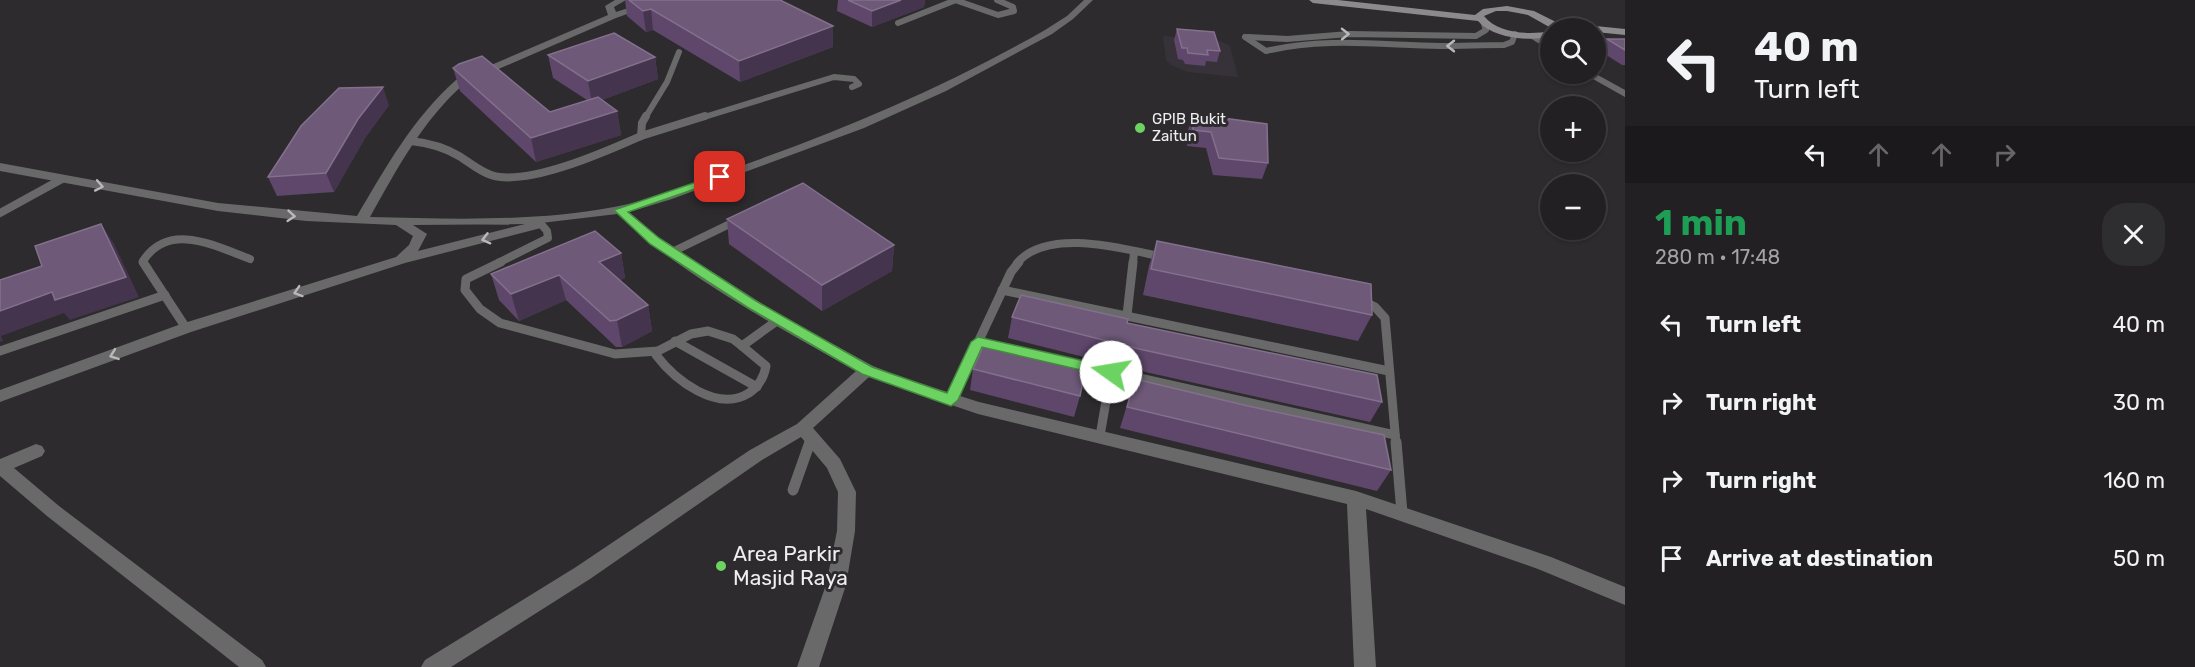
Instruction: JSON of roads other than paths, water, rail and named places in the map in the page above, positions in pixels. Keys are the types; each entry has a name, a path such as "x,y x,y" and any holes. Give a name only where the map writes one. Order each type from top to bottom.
{"street":[{"path":"613,16 609,6 622,0"},
{"path":"361,221 411,141 443,96 460,82 613,16 662,0"},
{"path":"0,167 246,211 361,221 393,223 562,218 620,210 824,141 885,116 928,96 1045,34 1074,14 1089,0"},
{"path":"1313,0 1482,20 1515,34 1533,36 1540,34"},
{"path":"1496,0 1504,9"},
{"path":"1482,20 1479,15 1487,10 1504,9 1534,14 1540,18"},
{"path":"1606,30 1625,32"},
{"path":"1533,36 1540,41"},
{"path":"1606,84 1622,93"},
{"path":"620,210 654,241 777,320 867,370 951,400 1356,498 1544,563 1625,596"},
{"path":"0,396 186,328 400,260 562,218"},
{"path":"393,223 420,234 416,248 400,260"},
{"path":"432,667 583,573 756,455 808,433 867,370"},
{"path":"808,433 834,464 847,492 846,531 836,585 808,667"},
{"path":"36,451 0,466 53,511 255,667"},
{"path":"1356,498 1365,667"}],"lane":[{"path":"898,23 956,0 998,15 1014,11 1013,7 997,0"},
{"path":"1482,20 1486,30 1476,36 1348,34 1287,39 1245,37 1266,51 1296,44 1504,45 1512,42 1515,34"},
{"path":"1287,39 1296,44"},
{"path":"641,136 642,123 667,82 679,52"},
{"path":"411,141 437,145 492,176 511,179 536,174 621,146 641,136 834,77 849,76 857,80 859,84 852,87"},
{"path":"0,213 62,179"},
{"path":"672,252 745,217"},
{"path":"541,224 547,231 548,238 466,279 465,290 484,314 500,323 615,354 658,351 691,334 708,331 733,339 766,366 765,375 757,387 744,397 725,401 705,394 677,376 660,362 656,355 658,351"},
{"path":"186,328 143,261 151,249 161,242 172,239 202,242 250,259"},
{"path":"951,400 1011,272 1024,256 1048,245 1073,243 1169,259"},
{"path":"1127,315 1134,252"},
{"path":"1002,290 1389,371"},
{"path":"0,351 165,295"},
{"path":"1353,295 1375,307 1385,318 1402,513"},
{"path":"742,346 777,320"},
{"path":"675,341 757,387"},
{"path":"978,342 989,344"},
{"path":"1022,352 1395,435"},
{"path":"1100,436 1111,372"},
{"path":"794,490 808,433"}],"place":[{"name":"GPIB Bukit Zaitun","path":"1140,128"},
{"name":"Area Parkir Masjid Raya","path":"721,566"}]}
